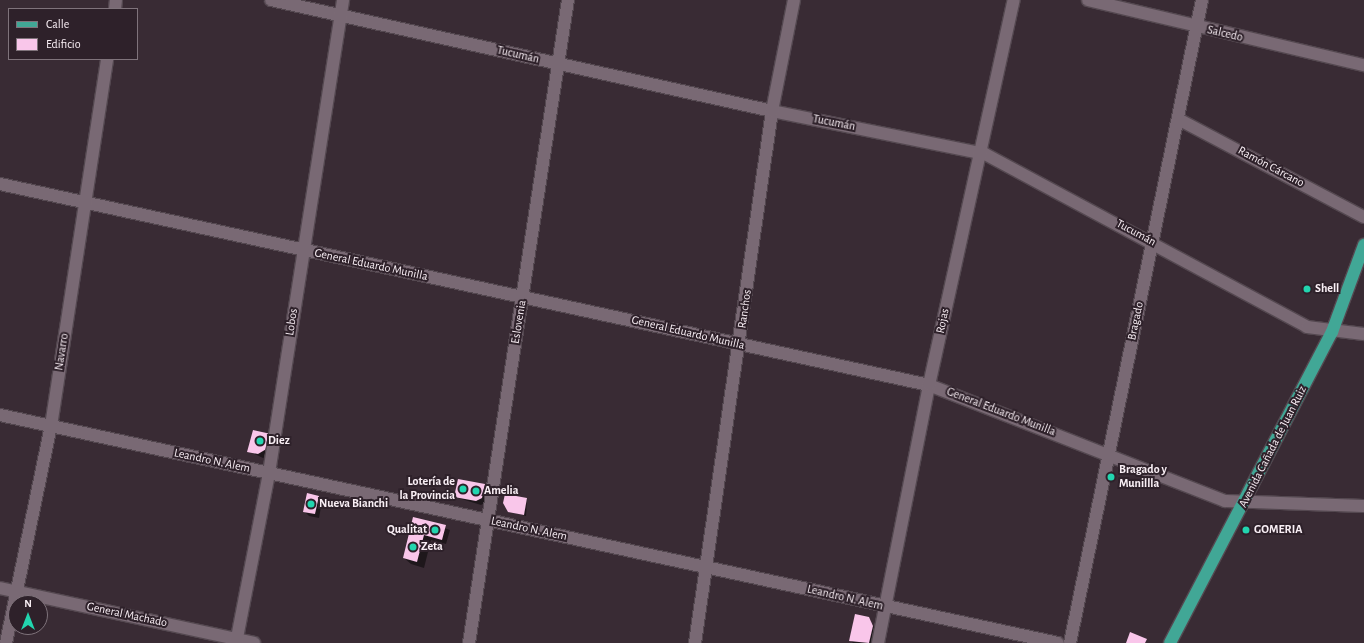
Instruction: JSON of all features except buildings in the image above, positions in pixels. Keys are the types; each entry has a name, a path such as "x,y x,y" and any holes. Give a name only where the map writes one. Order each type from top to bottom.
{"main road":[{"name":"Avenida Cañada de Juan Ruiz","path":"1170,643 1244,504 1332,332 1364,245"}],"street":[{"name":"Tucumán","path":"271,0 772,111 980,152 1153,242 1308,327 1332,332 1364,334"},
{"name":"Lobos","path":"236,641 269,474 343,0"},
{"name":"Eslovenia","path":"469,643 568,0"},
{"name":"Ranchos","path":"695,643 708,567 741,345 772,111 794,0"},
{"name":"Rojas","path":"878,643 929,385 1014,0"},
{"name":"Salcedo","path":"1088,0 1196,28 1364,65"},
{"name":"Bragado","path":"1070,643 1202,0"},
{"name":"Navarro","path":"6,643 18,592 51,426 107,60"},
{"name":"Ramón Cárcano","path":"1178,119 1364,217"},
{"name":"General Eduardo Munilla","path":"0,184 85,204 523,296 929,385 1225,501 1244,504 1364,506"},
{"name":"Leandro N. Alem","path":"0,415 1058,643"},
{"name":"General Machado","path":"0,588 236,641 254,643"}],"place":[{"name":"Shell","path":"1307,289"},
{"name":"Diez","path":"260,441"},
{"name":"Bragado y Munillla","path":"1111,477"},
{"name":"Lotería de la Provincia","path":"463,489"},
{"name":"Amelia","path":"476,491"},
{"name":"Nueva Bianchi","path":"311,504"},
{"name":"Qualitat","path":"435,530"},
{"name":"GOMERIA","path":"1246,530"},
{"name":"Zeta","path":"413,547"}]}
